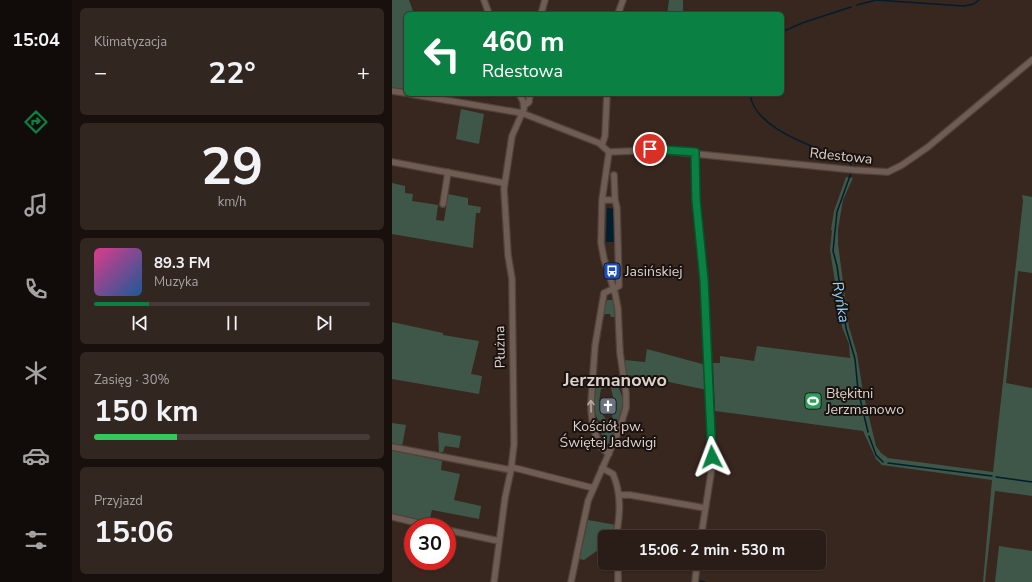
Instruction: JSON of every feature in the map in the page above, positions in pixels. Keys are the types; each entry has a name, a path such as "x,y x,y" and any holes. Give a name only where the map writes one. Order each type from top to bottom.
{"street":[{"path":"484,0 488,12"},
{"path":"542,12 545,0"},
{"path":"619,12 623,0"},
{"name":"Rdestowa","path":"609,152 650,149 695,152 854,170 888,172 902,165 928,147 1032,60"},
{"path":"392,91 404,93"},
{"path":"422,96 522,113 602,145 609,152 602,200 602,252 618,309 620,355 626,401 623,422 593,488 585,510 572,582"},
{"path":"520,96 524,106"},
{"name":"Płużna","path":"494,582 505,498 511,469 515,430 512,347 512,279 508,255 504,183 512,136 524,106 529,102 530,96"},
{"path":"602,145 606,130 607,96"},
{"path":"695,152 696,200 704,280 712,457 712,466 702,530"},
{"path":"392,162 504,183"},
{"path":"443,204 448,172"},
{"path":"609,454 604,450 596,433 590,403 599,316 604,293 618,286 617,208 615,200 614,175"},
{"path":"602,200 615,200"},
{"path":"392,447 511,469 593,488"},
{"path":"602,468 613,474 619,495 620,513 617,530"},
{"path":"619,495 630,495 705,508"},
{"path":"392,517 404,520"},
{"path":"456,532 499,540"},
{"path":"618,570 618,582"},
{"path":"695,582 696,570"}],"green space":[{"path":"392,0 409,0 413,12 404,12 404,90 392,88"},
{"path":"669,0 683,0 683,12 667,12"},
{"path":"461,109 484,114 479,144 456,139"},
{"path":"846,177 853,178 843,200 838,229 838,244 849,327 857,354 863,392 876,446 881,453 888,458 993,472 1023,201 1022,195 1032,197 1032,273 1018,271 1006,383 1032,388 1032,496 995,491 985,582 983,582 992,480 882,465 876,459 863,431 715,411 713,363 720,363 720,356 754,361 757,346 850,358 849,344 842,327 830,250 834,211"},
{"path":"392,183 405,186 405,193 413,194 412,201 438,205 436,220 444,221 448,194 468,198 468,205 481,207 480,213 476,213 473,248 392,234"},
{"path":"607,300 613,300 615,317 611,317 610,314 605,314 603,319 601,319"},
{"path":"392,322 443,333 443,335 479,341 471,374 482,376 479,394 392,379"},
{"path":"647,349 706,365 707,390 645,377 626,375 624,360 645,362"},
{"path":"602,384 616,385 621,393 622,409 617,422 614,423 612,416 615,403 609,387 601,389 599,401 603,401 603,415 608,422 605,423 598,420 596,416 594,408 595,395 597,386"},
{"path":"621,419 607,446 596,421 605,424 617,423"},
{"path":"392,423 406,425 401,452 442,461 441,470 460,474 454,500 481,506 479,519 432,510 430,518 410,518 392,514"},
{"path":"438,432 461,436 459,448 445,446 443,452 439,452"},
{"path":"588,520 616,525 615,530 598,530 598,550 584,560 580,559"},
{"path":"999,546 1032,551 1032,582 995,582"}],"water":[{"path":"607,208 615,209 614,242 606,242"}],"waterway":[{"name":"Ryńka","path":"857,5 876,0 964,6 974,4 979,0"},
{"name":"Ryńka","path":"784,31 802,23 851,7"},
{"name":"Ryńka","path":"751,96 754,106 761,116 771,125 796,140 833,155"},
{"name":"Ryńka","path":"836,156 850,163 852,167"},
{"name":"Ryńka","path":"851,173 837,212 833,251 837,266 846,328 855,359 858,390 868,432"},
{"name":"Ryńka","path":"869,436 876,455 883,462"},
{"name":"Ryńka","path":"888,463 992,476"},
{"name":"Ryńka","path":"996,477 1032,482"},
{"path":"700,581 705,582"}],"place":[{"name":"Jasińskiej","path":"612,271"},
{"name":"Błękitni Jerzmanowo","path":"813,401"},
{"name":"Kościół pw. Świętej Jadwigi","path":"608,406"}],"district":[{"name":"Jerzmanowo","path":"615,380"}],"route":[{"path":"650,149 695,152 698,240 704,280 712,457"}]}
